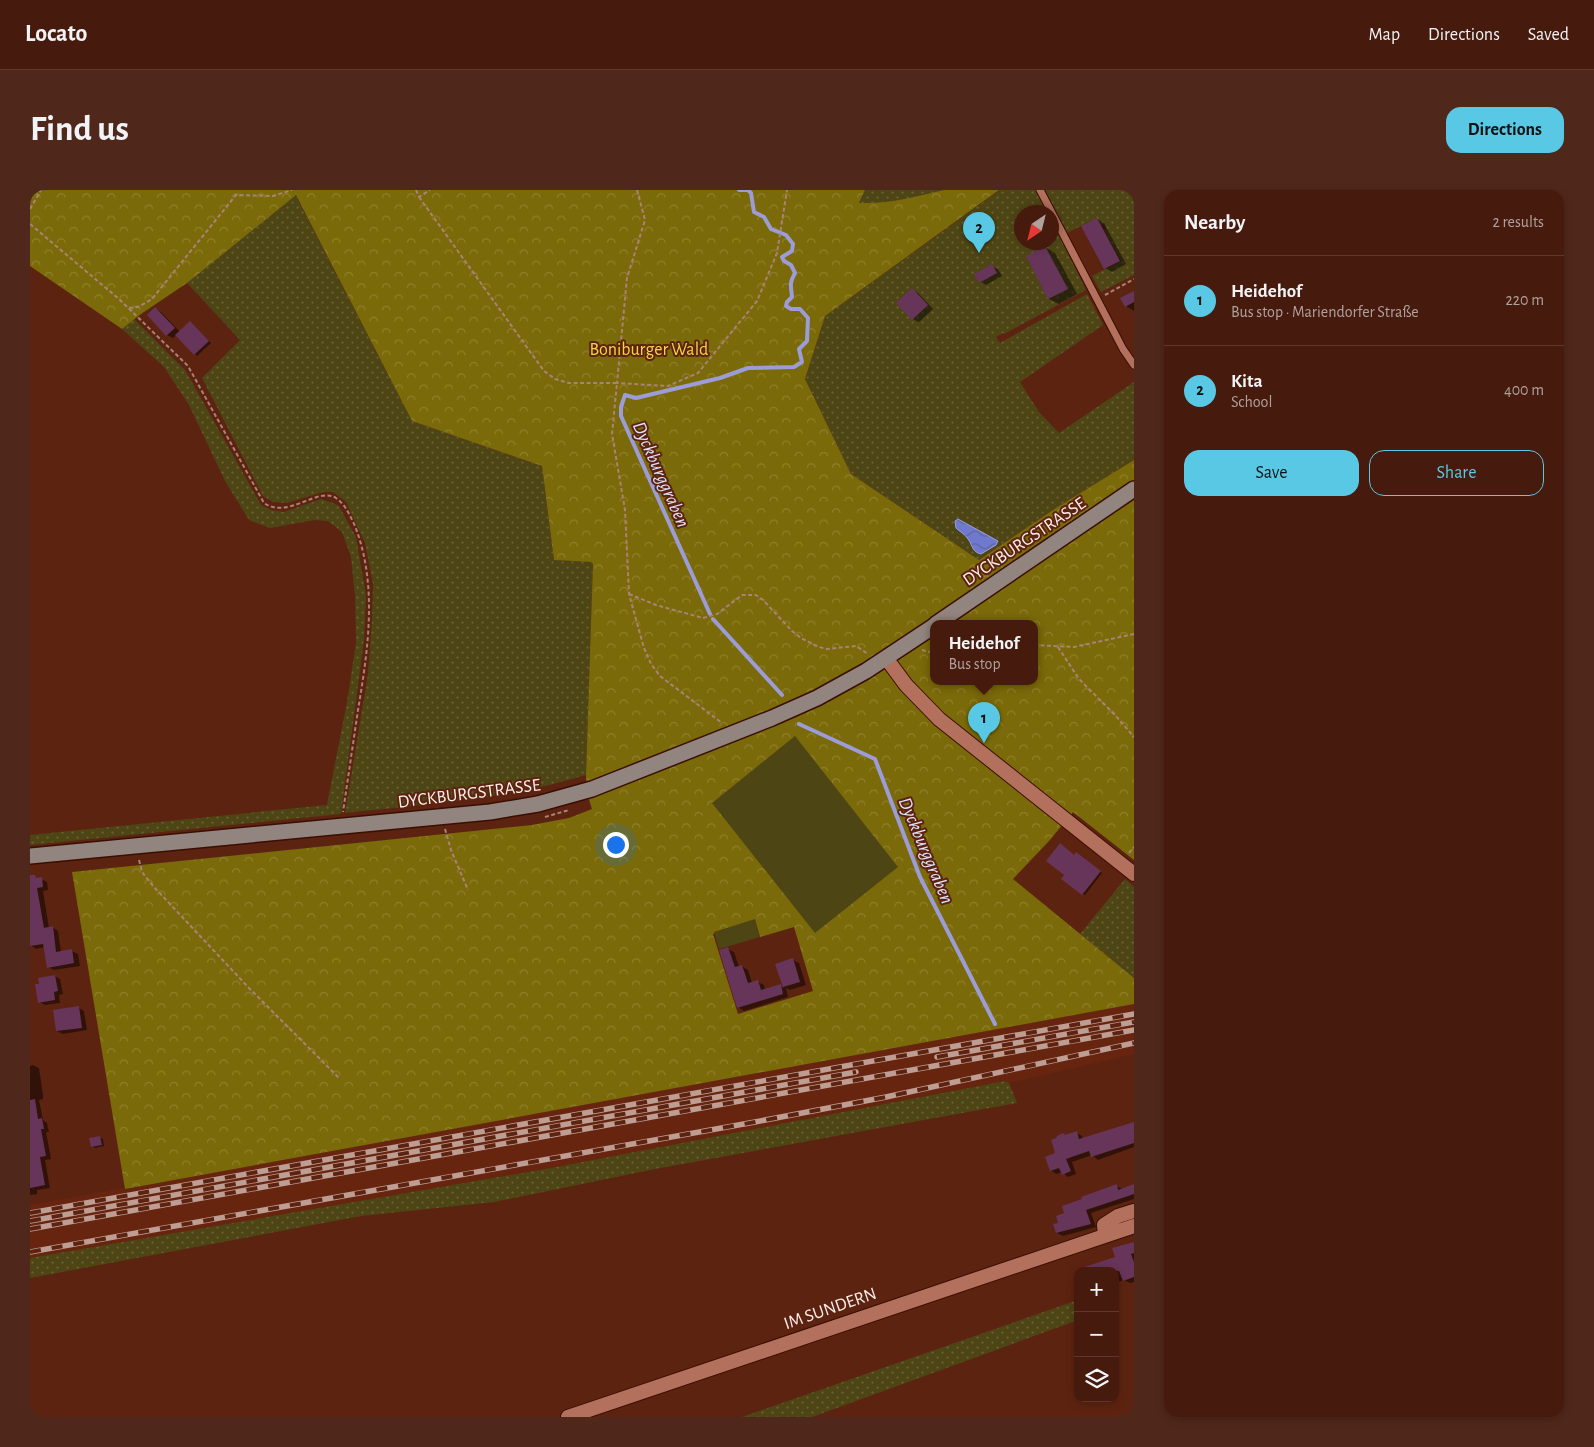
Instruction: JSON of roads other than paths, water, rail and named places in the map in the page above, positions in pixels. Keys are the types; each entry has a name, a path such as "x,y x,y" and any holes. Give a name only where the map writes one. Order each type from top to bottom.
{"street":[{"name":"DYCKBURGSTRASSE","path":"942,620 1134,489"},
{"name":"DYCKBURGSTRASSE","path":"30,856 490,812 552,801 605,784 772,718 833,690 878,658 930,628"},
{"path":"878,658 939,719 1134,874"},
{"path":"1105,1235 1104,1225 1118,1216 1134,1211"},
{"name":"IM SUNDERN","path":"568,1417 1134,1226"}],"lane":[{"path":"1040,190 1123,350 1134,365"}],"water":[{"path":"958,519 998,541 996,545 981,554 976,552 967,538 956,528 955,521"}],"waterway":[{"name":"Dyckburggraben","path":"710,614 621,416 621,407 625,395 636,398 720,378 748,368 794,367 802,362 799,349 807,341 808,318 800,309 791,309 786,306 792,297 791,282 795,273 791,265 784,261 782,257 792,251 793,244 786,235 771,229 764,217 754,212 751,193 748,190 739,190"},
{"name":"Dyckburggraben","path":"713,619 782,695"},
{"name":"Dyckburggraben","path":"799,724 875,759 920,877 995,1024"}],"railway":[{"path":"30,1213 1134,1014"},
{"path":"937,1057 1134,1022"},
{"path":"30,1229 1134,1030"},
{"path":"30,1252 755,1122 886,1097 1134,1043"},
{"path":"30,1221 856,1072"}],"place":[{"name":"Kita","path":"979,253"},
{"name":"Heidehof","path":"984,743"}],"park label":[{"name":"Boniburger Wald","path":"649,349"}]}
